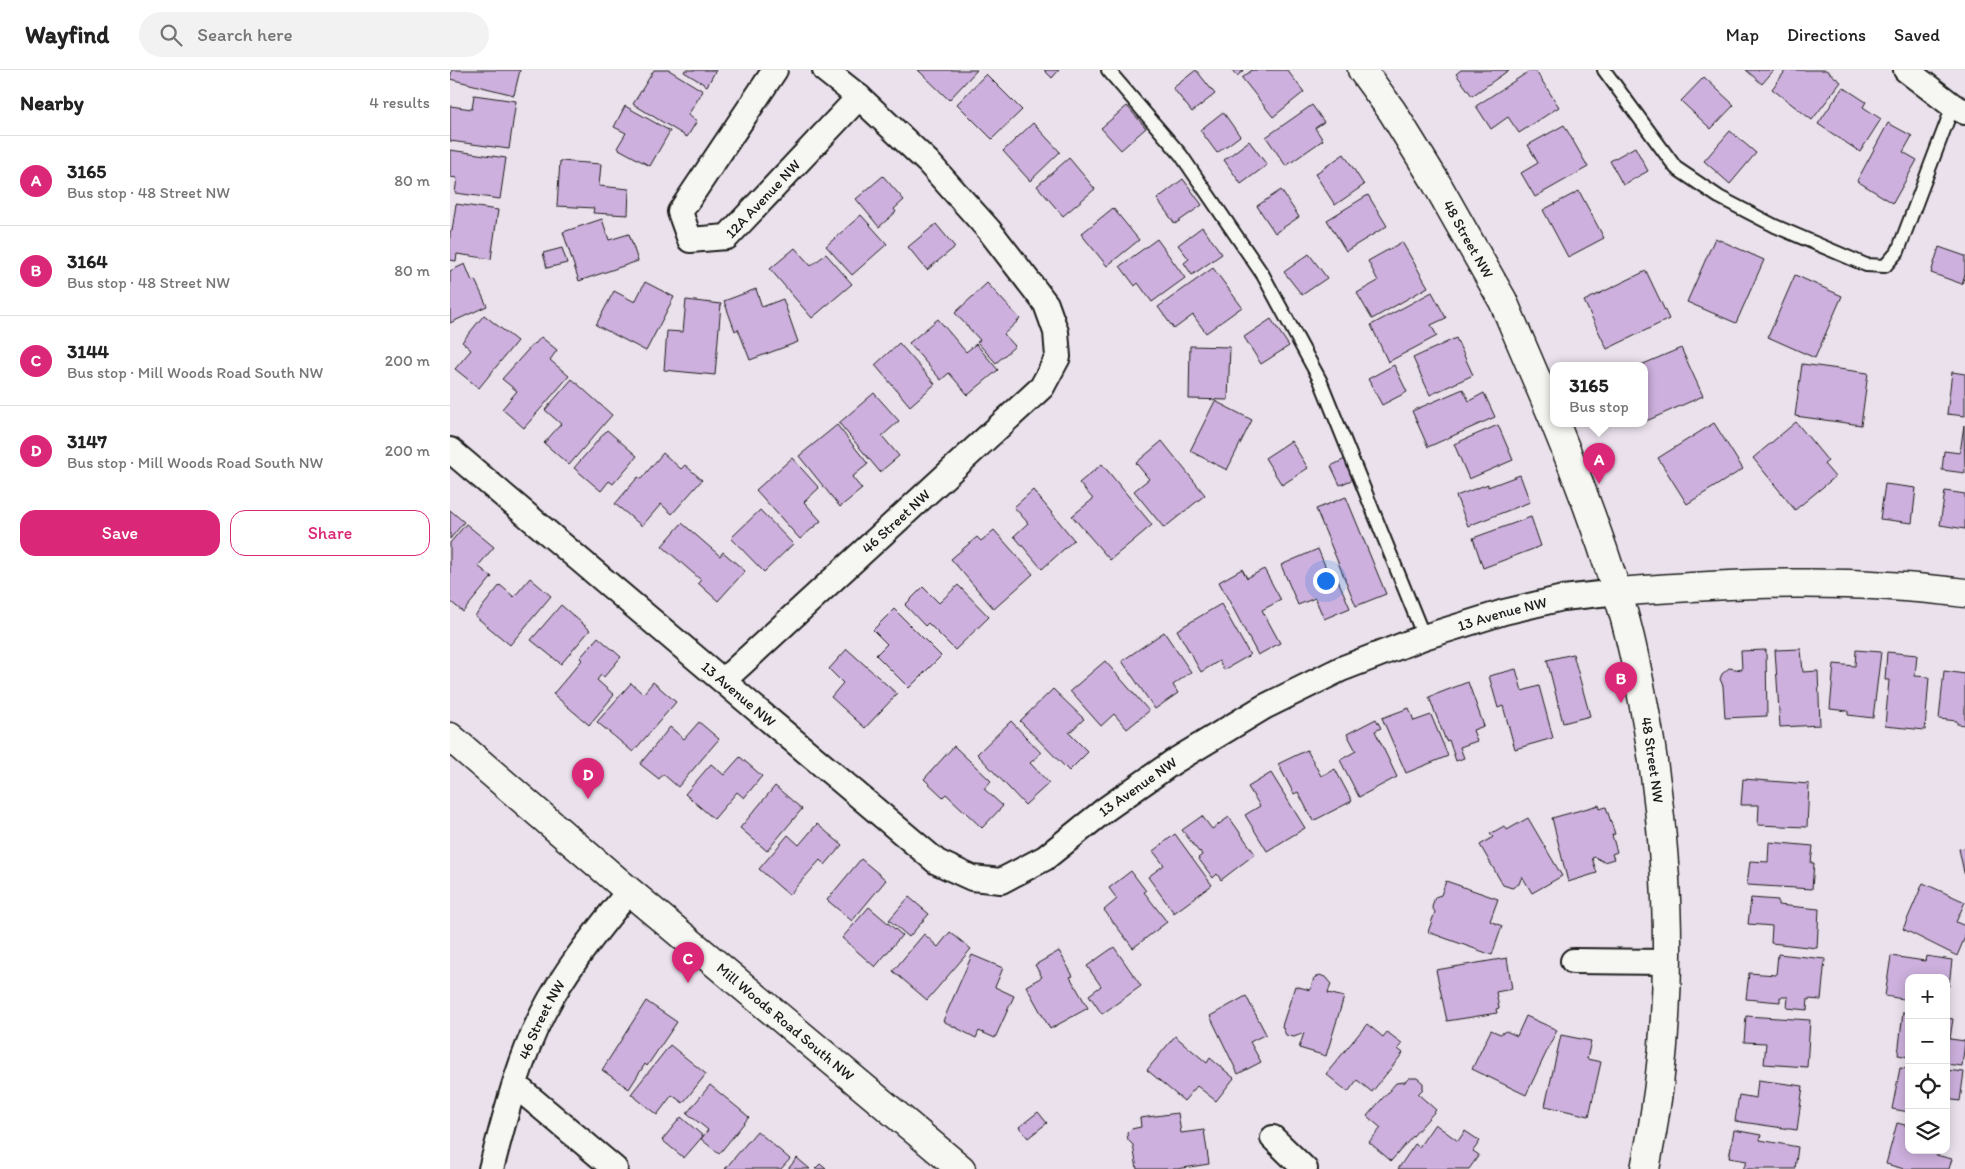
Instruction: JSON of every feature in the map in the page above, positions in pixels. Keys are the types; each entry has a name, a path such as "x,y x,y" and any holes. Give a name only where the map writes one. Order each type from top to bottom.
{"street":[{"name":"12A Avenue NW","path":"775,70 680,212 690,240 728,237 859,97"},
{"path":"825,70 859,97"},
{"name":"48 Street NW","path":"1362,70 1392,111 1434,179 1503,301 1550,413"},
{"path":"1906,70 1959,109"},
{"name":"46 Street NW","path":"724,680 1042,387 1058,357 1056,332 1046,304 989,230 928,162 859,97"},
{"name":"48 Street NW","path":"1556,427 1571,460 1618,592 1640,682 1658,789 1666,904 1666,1002 1654,1129 1645,1169"},
{"name":"13 Avenue NW","path":"450,450 937,862 972,878 1001,881 1045,858 1106,809 1173,762 1264,708 1341,669 1424,637 1536,604 1618,592 1773,584 1835,583 1920,587 1965,593"},
{"name":"Mill Woods Road South NW","path":"450,737 629,891 961,1169"},
{"name":"46 Street NW","path":"490,1169 515,1085 532,1038 555,992 568,970 629,891"},
{"path":"1572,961 1667,962"},
{"path":"515,1085 615,1169"},
{"path":"1273,1138 1304,1169"}],"lane":[{"path":"1108,70 1181,155 1264,275 1320,380 1424,637"},
{"path":"1604,70 1676,168 1718,197 1775,226 1866,265 1885,266 1898,251 1959,109"}],"building":[{"path":"452,70 520,70 514,95 450,79"},
{"path":"654,70 669,70 703,91 688,115 697,121 687,137 633,104"},
{"path":"685,70 716,70 707,86 684,72"},
{"path":"918,70 977,70 949,100"},
{"path":"1044,70 1059,70 1052,78"},
{"path":"1196,70 1215,94 1192,112 1173,88"},
{"path":"1232,70 1244,70 1237,76"},
{"path":"1252,70 1287,70 1304,92 1273,117 1242,78"},
{"path":"1461,70 1509,70 1472,96 1456,74"},
{"path":"1531,70 1535,70 1559,107 1519,133 1508,117 1491,129 1476,106"},
{"path":"1746,70 1774,70 1762,84"},
{"path":"1786,70 1826,70 1841,82 1812,120 1772,89"},
{"path":"986,74 1022,110 992,139 957,104"},
{"path":"1704,77 1734,105 1711,129 1681,101"},
{"path":"1843,87 1866,102 1863,107 1881,119 1860,152 1818,124"},
{"path":"474,95 516,101 509,149 450,141 450,106 472,109"},
{"path":"1312,105 1324,122 1315,128 1323,140 1286,166 1266,137"},
{"path":"625,106 670,131 650,166 617,148 626,133 614,127"},
{"path":"1127,106 1146,128 1121,150 1101,128"},
{"path":"1223,112 1240,136 1217,153 1200,130"},
{"path":"1033,123 1060,152 1030,181 1003,151"},
{"path":"1888,123 1912,136 1903,152 1917,160 1893,203 1857,181"},
{"path":"1564,125 1588,167 1535,197 1521,173 1538,163 1528,145"},
{"path":"1730,131 1756,153 1730,184 1704,161"},
{"path":"1249,141 1267,165 1241,184 1224,160"},
{"path":"1635,147 1648,171 1623,185 1610,161"},
{"path":"450,150 506,158 500,199 455,193 457,178 450,177"},
{"path":"1344,154 1364,185 1335,205 1315,174"},
{"path":"1069,158 1095,189 1063,216 1037,186"},
{"path":"560,161 601,164 599,186 629,189 628,215 593,213 594,208 557,206"},
{"path":"883,176 904,200 894,209 896,212 879,227 856,199"},
{"path":"1183,179 1202,205 1175,224 1157,199"},
{"path":"1281,190 1299,217 1275,233 1257,206"},
{"path":"1579,191 1604,238 1568,257 1543,210"},
{"path":"1368,195 1387,226 1346,251 1327,220"},
{"path":"456,204 498,210 491,259 457,254 456,261 450,260 450,231 452,231"},
{"path":"1113,208 1139,240 1107,266 1081,234"},
{"path":"861,215 887,244 852,275 826,246"},
{"path":"602,219 609,240 629,234 638,261 579,281 563,232"},
{"path":"936,224 955,247 927,270 908,247"},
{"path":"1202,227 1222,254 1192,275 1184,263 1189,259 1178,245"},
{"path":"1715,238 1764,260 1736,323 1687,302"},
{"path":"1157,239 1185,278 1152,302 1138,283 1135,286 1120,266"},
{"path":"1402,242 1428,287 1372,319 1357,293 1378,281 1368,261"},
{"path":"1939,247 1965,256 1965,274 1962,284 1931,273"},
{"path":"562,248 567,263 547,268 543,253"},
{"path":"795,248 811,266 826,254 852,284 812,318 770,269"},
{"path":"1309,254 1327,278 1302,295 1284,272"},
{"path":"465,264 472,281 475,280 487,306 450,323 450,271"},
{"path":"1213,268 1242,307 1206,333 1193,315 1174,329 1158,307"},
{"path":"1646,271 1669,319 1607,349 1584,301"},
{"path":"1795,275 1842,296 1815,358 1768,337"},
{"path":"645,282 674,297 646,351 596,325 614,291 635,302"},
{"path":"987,283 1020,319 1004,334 1015,346 996,363 977,342 980,340 955,313"},
{"path":"756,289 762,307 783,299 798,342 750,360 738,329 735,331 724,301"},
{"path":"1432,292 1446,318 1431,325 1437,336 1388,362 1371,325"},
{"path":"686,300 721,304 715,375 664,370 667,331 683,332"},
{"path":"484,315 517,341 479,388 455,369 471,350 462,342"},
{"path":"938,319 966,352 976,344 998,370 968,395 949,373 941,380 909,343"},
{"path":"1271,319 1289,346 1261,364 1244,337"},
{"path":"541,337 557,350 550,360 569,376 524,428 502,409 517,391 502,379"},
{"path":"1456,338 1473,375 1430,395 1413,358"},
{"path":"899,343 935,384 910,406 875,365"},
{"path":"1190,346 1230,347 1228,400 1189,399"},
{"path":"1681,348 1703,396 1648,420 1648,362"},
{"path":"1802,364 1868,373 1861,425 1795,416"},
{"path":"1394,365 1407,392 1382,405 1368,379"},
{"path":"1952,372 1965,374 1965,416 1947,414"},
{"path":"572,379 612,415 569,465 544,443 561,424 545,410"},
{"path":"1463,389 1469,401 1484,393 1495,417 1428,447 1412,411"},
{"path":"874,393 899,421 882,436 899,456 880,472 839,423"},
{"path":"1215,401 1252,420 1227,470 1190,451"},
{"path":"1796,422 1828,461 1824,464 1835,477 1795,510 1753,458"},
{"path":"1714,423 1743,469 1687,504 1658,458"},
{"path":"837,425 868,464 852,477 862,489 840,507 799,456"},
{"path":"1498,425 1513,460 1469,479 1454,444"},
{"path":"1964,425 1965,473 1942,470 1944,451 1960,453"},
{"path":"607,430 637,456 613,484 609,481 601,491 574,468"},
{"path":"1162,441 1205,495 1164,528 1134,491 1149,479 1136,463"},
{"path":"1291,441 1308,468 1282,485 1265,458"},
{"path":"663,453 681,469 685,465 702,480 672,514 661,504 642,526 615,504 638,477 641,479"},
{"path":"792,458 819,488 804,502 821,521 800,539 756,490"},
{"path":"1347,458 1356,478 1340,485 1331,466"},
{"path":"1102,464 1152,525 1110,560 1072,516 1093,499 1079,483"},
{"path":"1520,475 1530,502 1468,526 1456,496"},
{"path":"1885,484 1916,488 1912,523 1880,519"},
{"path":"1033,490 1074,540 1042,569 1014,536 1028,523 1014,507"},
{"path":"1945,491 1965,494 1965,529 1940,525"},
{"path":"1346,497 1386,594 1356,606 1316,509"},
{"path":"450,510 464,522 450,539"},
{"path":"760,510 793,544 764,572 731,538"},
{"path":"1531,517 1541,546 1483,568 1473,538"},
{"path":"682,523 720,556 723,552 745,571 718,601 698,583 701,580 662,546"},
{"path":"466,524 494,547 478,566 492,577 463,612 450,601 450,543"},
{"path":"994,530 1033,574 994,609 951,559 977,537 981,541"},
{"path":"1318,549 1331,580 1337,578 1350,608 1324,619 1315,598 1298,605 1281,565"},
{"path":"1242,569 1247,578 1264,569 1281,600 1262,610 1280,643 1258,655 1219,582"},
{"path":"530,578 551,596 510,645 475,616 500,585 514,597"},
{"path":"958,585 989,617 955,650 928,623 925,626 905,605 923,587 939,603"},
{"path":"1221,604 1250,655 1224,670 1219,661 1201,672 1177,630"},
{"path":"561,605 590,630 561,664 531,640"},
{"path":"894,609 941,656 909,688 876,655 887,644 873,630"},
{"path":"1164,632 1191,672 1173,685 1178,693 1155,709 1122,661"},
{"path":"598,637 621,657 604,677 601,675 597,680 614,695 589,725 553,694 582,660 580,658"},
{"path":"847,649 897,694 865,728 831,697 843,683 829,669"},
{"path":"1801,649 1803,672 1818,671 1820,725 1780,727 1775,650"},
{"path":"1766,650 1767,716 1725,718 1723,686 1720,679 1722,674 1729,668 1742,670 1741,651"},
{"path":"1856,650 1881,652 1873,718 1848,715 1848,711 1830,709 1834,664 1855,666"},
{"path":"1887,652 1917,655 1915,676 1929,677 1925,730 1885,726 1889,680 1885,680"},
{"path":"1573,654 1590,716 1563,723 1547,660"},
{"path":"1105,661 1149,711 1127,729 1114,714 1101,726 1070,691"},
{"path":"1516,669 1522,691 1539,686 1553,738 1515,749 1503,706 1498,708 1489,676"},
{"path":"1944,671 1965,674 1965,725 1957,724 1957,721 1939,719"},
{"path":"653,682 676,702 633,752 597,722 631,683 643,694"},
{"path":"1468,682 1484,726 1473,730 1477,741 1460,747 1464,758 1456,761 1449,740 1446,741 1429,697"},
{"path":"1053,689 1084,719 1069,733 1088,752 1069,771 1020,721"},
{"path":"1409,708 1414,721 1431,715 1448,756 1406,773 1382,718"},
{"path":"1376,719 1381,728 1375,731 1397,777 1359,797 1340,760 1356,751 1347,734"},
{"path":"1011,721 1041,753 1030,763 1049,783 1025,805 977,754"},
{"path":"699,722 719,739 678,787 663,774 659,779 640,764 670,727 684,739"},
{"path":"954,746 991,781 984,789 1003,806 982,828 946,794 943,797 924,779"},
{"path":"1307,750 1321,776 1335,769 1352,801 1313,821 1298,792 1294,794 1278,764"},
{"path":"740,757 762,776 744,798 737,792 714,819 685,794 711,764 724,775"},
{"path":"1271,773 1305,828 1267,851 1245,815 1260,806 1248,787"},
{"path":"1743,779 1809,784 1807,827 1758,825 1759,805 1741,805"},
{"path":"775,786 802,809 767,851 740,828"},
{"path":"1599,805 1600,809 1606,807 1615,834 1612,835 1617,852 1612,854 1614,859 1604,862 1595,857 1592,858 1597,873 1568,882 1552,818"},
{"path":"1202,816 1212,829 1229,817 1255,854 1221,880 1217,874 1213,878 1198,858 1202,855 1200,851 1182,830"},
{"path":"1528,818 1562,876 1532,893 1522,876 1519,884 1512,888 1503,885 1480,845 1493,837 1490,834 1504,826 1507,830"},
{"path":"817,824 842,845 825,865 820,860 789,895 759,869 788,835 799,845"},
{"path":"1175,834 1212,885 1174,913 1148,877 1164,865 1153,851"},
{"path":"1769,842 1813,846 1811,863 1814,863 1812,889 1747,885 1750,861 1768,862"},
{"path":"1965,848 1965,877 1959,849"},
{"path":"861,859 886,880 852,921 827,900"},
{"path":"1131,871 1167,922 1133,948 1104,910 1117,899 1109,888"},
{"path":"1446,881 1498,899 1490,921 1502,926 1492,955 1428,932 1435,912 1432,907 1435,897 1441,895"},
{"path":"1923,883 1965,902 1956,922 1965,926 1965,937 1957,956 1903,929"},
{"path":"909,897 929,914 909,937 889,920"},
{"path":"1751,898 1778,900 1778,905 1819,909 1817,948 1771,943 1772,926 1748,924"},
{"path":"869,907 902,935 875,967 842,938"},
{"path":"950,932 971,949 927,1000 893,971 924,934 938,947"},
{"path":"1114,947 1141,986 1102,1014 1089,995 1101,986 1087,966"},
{"path":"1059,951 1073,976 1070,977 1088,1008 1050,1029 1026,986 1042,977 1035,965"},
{"path":"1778,954 1825,959 1821,1000 1808,999 1807,1010 1787,1008 1788,997 1780,997 1780,1002 1746,999 1749,973 1776,975"},
{"path":"972,955 1003,968 995,987 1014,996 995,1038 979,1031 976,1038 943,1021"},
{"path":"1891,956 1925,961 1926,956 1952,960 1950,977 1950,974 1905,974 1905,999 1885,996"},
{"path":"1507,958 1512,989 1496,992 1499,1008 1496,1009 1497,1013 1447,1021 1436,970"},
{"path":"1320,975 1327,978 1331,983 1328,993 1344,997 1326,1056 1299,1048 1304,1033 1294,1037 1286,1035 1282,1026 1295,986 1310,990 1314,978"},
{"path":"1246,996 1266,1034 1250,1042 1261,1062 1238,1074 1210,1016"},
{"path":"646,1001 677,1022 647,1066 645,1064 629,1089 602,1070"},
{"path":"1903,1012 1905,1012 1905,1056 1898,1055"},
{"path":"1526,1016 1557,1030 1526,1095 1472,1069 1491,1030 1500,1034 1506,1031 1517,1036"},
{"path":"1746,1016 1810,1020 1807,1067 1764,1064 1766,1043 1744,1042"},
{"path":"1950,1019 1953,1019 1950,1039"},
{"path":"1367,1024 1383,1037 1387,1032 1403,1044 1398,1049 1403,1053 1372,1092 1357,1080 1348,1092 1326,1074"},
{"path":"1561,1035 1591,1041 1587,1059 1601,1062 1589,1116 1545,1106"},
{"path":"1175,1036 1207,1063 1210,1058 1234,1078 1216,1101 1197,1086 1184,1101 1147,1070"},
{"path":"1950,1039 1965,1041 1962,1066 1950,1064"},
{"path":"670,1045 706,1074 683,1103 672,1095 657,1115 631,1094"},
{"path":"1900,1068 1905,1069 1905,1111 1892,1109"},
{"path":"1950,1070 1964,1072 1960,1101 1950,1100"},
{"path":"1409,1078 1417,1078 1423,1083 1423,1089 1418,1094 1436,1110 1391,1161 1369,1142 1381,1128 1367,1116 1396,1083 1405,1082"},
{"path":"1758,1080 1803,1086 1797,1130 1735,1121 1739,1095 1756,1098"},
{"path":"710,1085 749,1117 719,1154 701,1139 708,1130 687,1113"},
{"path":"1038,1112 1047,1123 1028,1138 1019,1127"},
{"path":"1178,1113 1181,1133 1204,1130 1209,1164 1177,1169 1137,1169 1133,1145 1128,1140 1127,1133 1131,1129 1141,1127 1140,1118"},
{"path":"681,1117 703,1136 684,1158 662,1140"},
{"path":"1897,1123 1905,1125 1905,1154 1936,1154 1952,1159 1949,1169 1904,1169 1886,1164"},
{"path":"1435,1124 1458,1141 1465,1131 1480,1141 1473,1151 1479,1155 1469,1169 1398,1169 1415,1144 1419,1147"},
{"path":"1734,1130 1761,1135 1760,1140 1798,1147 1795,1169 1743,1169 1747,1161 1729,1158"},
{"path":"757,1131 790,1159 781,1169 725,1169"},
{"path":"797,1158 810,1169 788,1169"},
{"path":"820,1164 826,1169 815,1169"}],"place":[{"name":"3165","path":"1599,484"},
{"name":"3164","path":"1621,703"},
{"name":"3147","path":"588,799"},
{"name":"3144","path":"688,983"}]}
